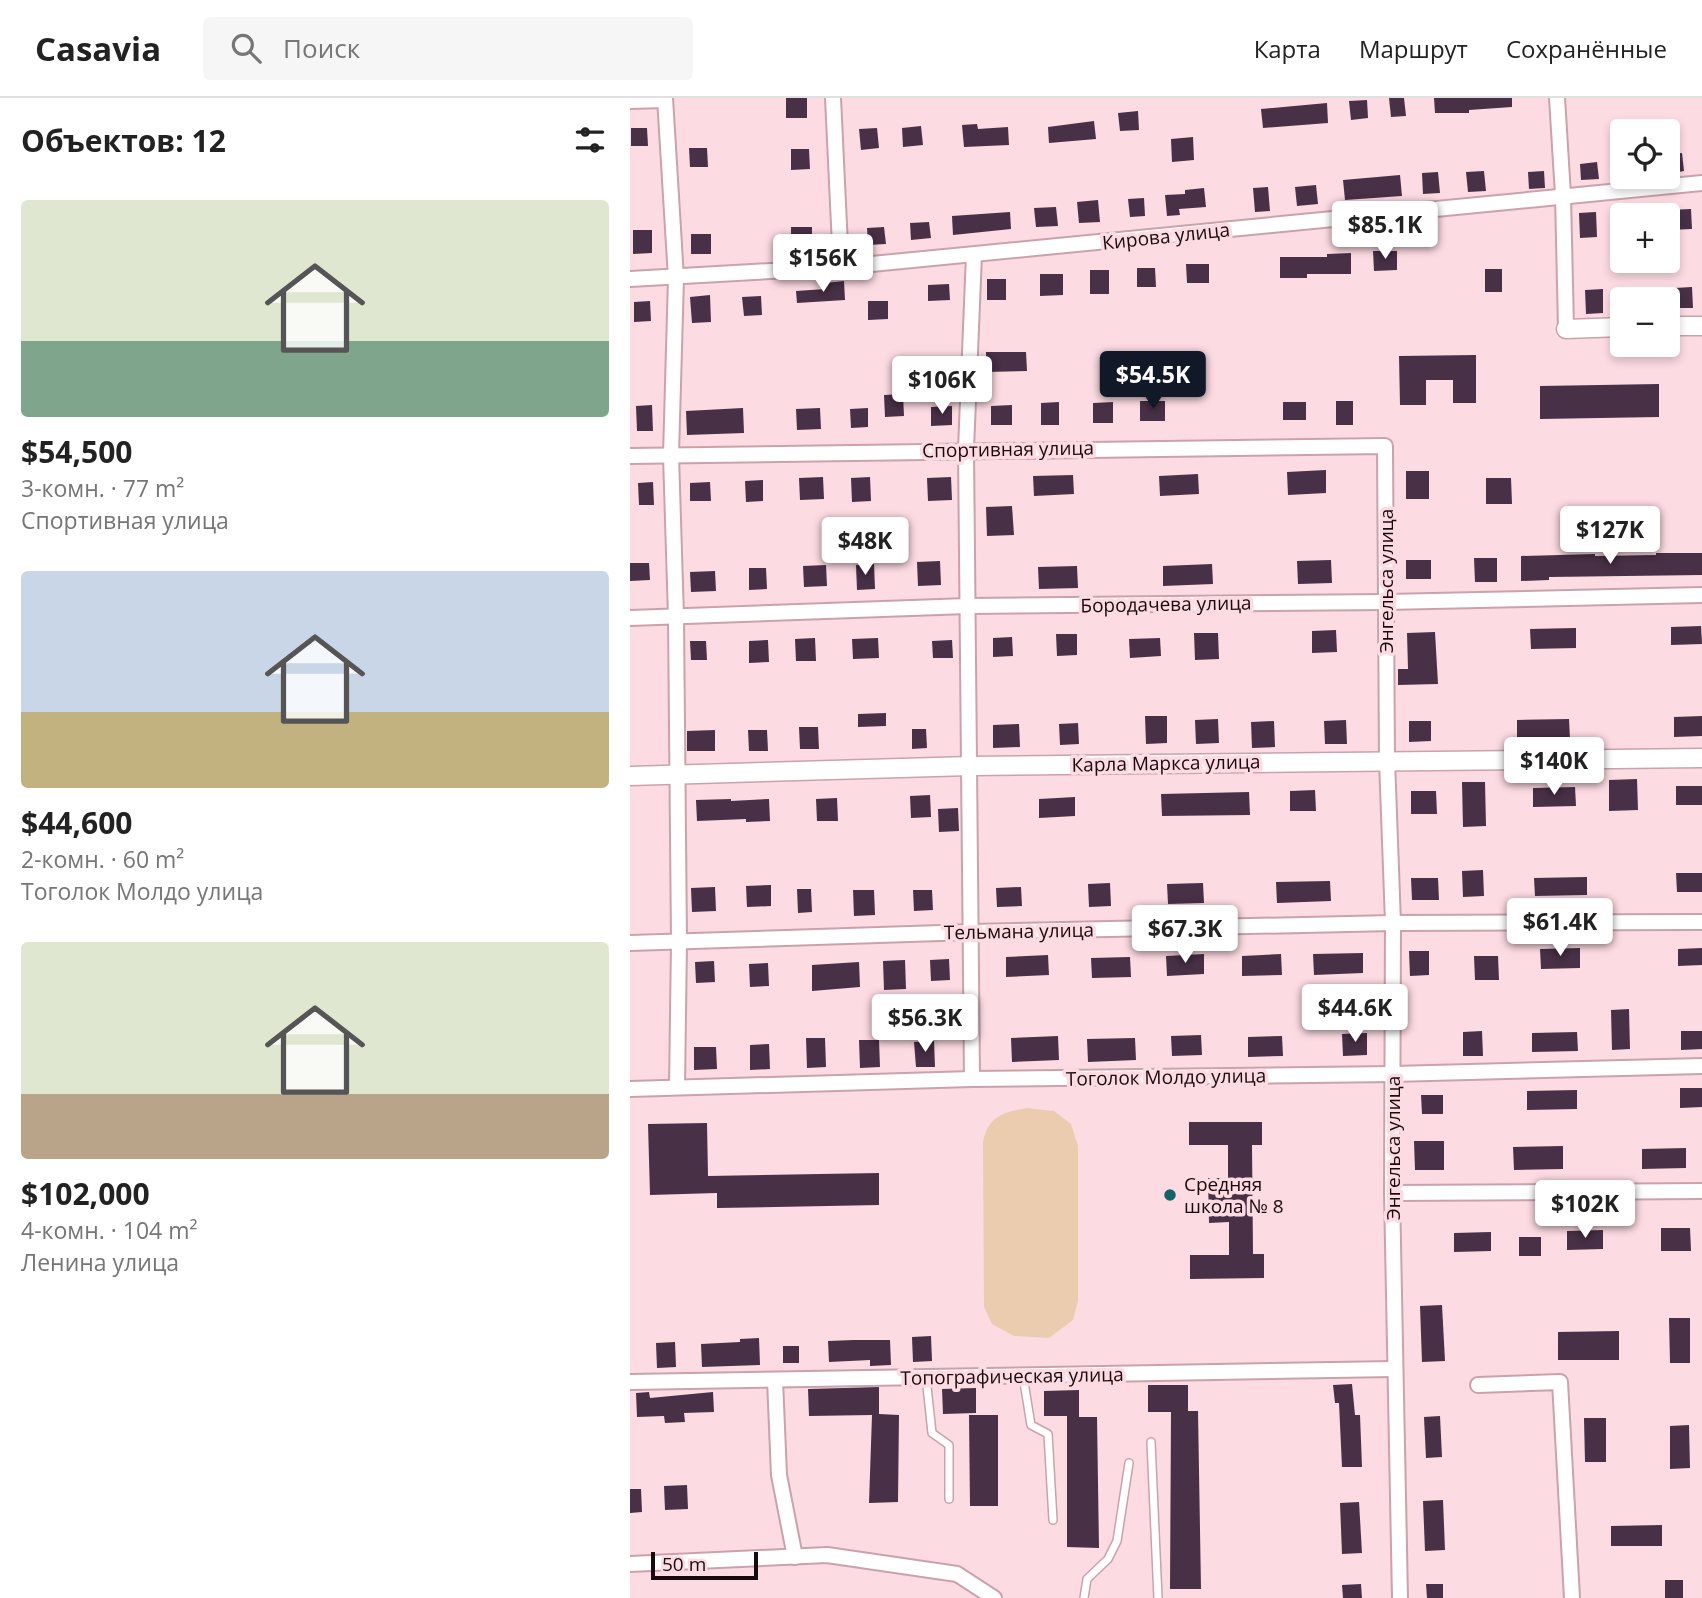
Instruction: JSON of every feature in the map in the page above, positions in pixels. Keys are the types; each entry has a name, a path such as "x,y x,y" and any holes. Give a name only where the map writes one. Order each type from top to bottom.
{"street":[{"path":"833,98 841,267"},
{"path":"1558,98 1566,329 1610,327"},
{"path":"630,101 665,99 676,278 671,455 676,617 679,942 677,1087"},
{"name":"Кирова улица","path":"630,279 841,267 1702,183"},
{"path":"972,1079 966,450 974,254"},
{"path":"1680,327 1702,326"},
{"name":"Спортивная улица","path":"630,456 1385,446"},
{"name":"Энгельса улица","path":"1385,446 1387,761 1393,923 1394,1369 1400,1598"},
{"name":"Бородачева улица","path":"630,618 968,606 1386,602 1702,595"},
{"name":"Карла Маркса улица","path":"630,776 970,766 1702,758"},
{"name":"Тельмана улица","path":"630,943 1393,923 1702,922"},
{"name":"Тоголок Молдо улица","path":"630,1089 972,1079 1393,1074 1702,1066"},
{"path":"1392,1193 1702,1191"},
{"name":"Топографическая улица","path":"630,1382 1394,1369"},
{"path":"630,1377 630,1382"},
{"path":"775,1380 779,1475 795,1557"},
{"path":"1478,1385 1560,1382 1572,1598"},
{"path":"630,1564 827,1555 957,1574 995,1598"}],"lane":[{"path":"1023,1375 1031,1425 1048,1434 1053,1520"},
{"path":"926,1377 932,1433 948,1445 948,1499"},
{"path":"1151,1441 1158,1598"},
{"path":"1084,1598 1087,1579 1108,1559 1117,1541 1129,1463"}],"shaded area":[{"path":"1027,1108 1054,1111 1071,1124 1078,1146 1078,1301 1073,1320 1049,1338 1014,1336 992,1324 984,1307 983,1142 989,1126 998,1117"}],"building":[{"path":"786,98 807,98 807,118 786,118"},
{"path":"1389,98 1404,98 1406,116 1391,117"},
{"path":"1434,98 1512,98 1512,107 1469,110 1469,113 1435,113"},
{"path":"1367,100 1368,118 1351,120 1349,101"},
{"path":"1327,103 1328,123 1263,128 1261,109"},
{"path":"1138,111 1139,130 1120,131 1118,113"},
{"path":"1094,121 1096,139 1049,143 1048,127"},
{"path":"977,124 978,129 1008,127 1009,145 964,147 962,125"},
{"path":"921,126 923,145 903,147 902,128"},
{"path":"631,128 647,128 648,146 631,146"},
{"path":"877,128 879,148 861,150 859,129"},
{"path":"1193,137 1194,160 1172,162 1171,139"},
{"path":"689,148 707,148 708,167 690,167"},
{"path":"791,149 809,149 810,169 791,170"},
{"path":"1680,153 1684,171 1680,172"},
{"path":"1597,162 1599,179 1581,180 1580,164"},
{"path":"1484,171 1486,191 1468,192 1466,172"},
{"path":"1544,171 1545,188 1529,189 1528,172"},
{"path":"1438,172 1440,193 1423,194 1422,173"},
{"path":"1400,175 1402,196 1345,200 1343,180"},
{"path":"1316,185 1318,204 1297,206 1295,187"},
{"path":"1268,187 1270,211 1255,212 1253,188"},
{"path":"1204,188 1206,207 1179,209 1180,215 1167,216 1165,195 1185,194 1185,190"},
{"path":"1144,198 1145,216 1130,217 1128,199"},
{"path":"1098,200 1100,222 1079,223 1077,202"},
{"path":"1056,207 1058,226 1036,227 1034,208"},
{"path":"1691,209 1692,229 1680,230 1680,210"},
{"path":"1010,212 1011,229 953,235 952,216"},
{"path":"1596,212 1597,237 1580,238 1579,213"},
{"path":"929,222 931,238 911,240 910,223"},
{"path":"791,227 812,227 812,250 791,250"},
{"path":"884,227 886,244 868,245 867,228"},
{"path":"633,230 652,230 652,253 633,254"},
{"path":"691,234 711,234 711,254 691,254"},
{"path":"1373,251 1397,251 1397,270 1374,271"},
{"path":"1351,253 1351,274 1307,274 1307,278 1280,278 1280,257 1327,257 1327,254"},
{"path":"1186,264 1209,264 1209,283 1187,283"},
{"path":"1137,268 1155,268 1156,287 1137,287"},
{"path":"1485,269 1502,269 1502,292 1485,292"},
{"path":"1090,270 1109,270 1109,294 1090,294"},
{"path":"1040,274 1063,274 1063,295 1040,296"},
{"path":"987,279 1006,279 1006,300 987,300"},
{"path":"844,281 845,300 797,303 796,291 825,289 825,283"},
{"path":"949,284 950,300 928,301 928,285"},
{"path":"1692,287 1693,308 1680,308 1680,288"},
{"path":"1603,289 1603,313 1586,314 1585,290"},
{"path":"710,295 711,322 692,323 690,297"},
{"path":"761,296 762,315 744,316 742,297"},
{"path":"650,301 651,321 634,322 634,302"},
{"path":"868,301 888,301 888,319 868,320"},
{"path":"986,352 1026,352 1027,371 986,372"},
{"path":"1476,355 1476,403 1453,403 1453,380 1426,380 1426,405 1400,405 1399,356"},
{"path":"1659,384 1659,417 1540,419 1540,386"},
{"path":"903,394 904,416 885,417 884,395"},
{"path":"1140,401 1165,401 1165,421 1140,421"},
{"path":"1336,401 1353,401 1353,425 1336,425"},
{"path":"1059,402 1059,425 1041,425 1041,403"},
{"path":"1113,402 1113,423 1093,423 1093,403"},
{"path":"1283,402 1306,402 1306,420 1283,420"},
{"path":"652,405 653,431 637,431 636,406"},
{"path":"1012,405 1012,425 991,425 991,406"},
{"path":"952,406 952,425 931,426 931,407"},
{"path":"743,408 744,433 687,435 686,411"},
{"path":"820,408 821,429 797,430 796,409"},
{"path":"868,408 868,427 851,428 850,409"},
{"path":"1326,470 1326,493 1288,495 1287,472"},
{"path":"1406,471 1429,471 1429,499 1406,499"},
{"path":"1198,474 1199,494 1160,496 1159,476"},
{"path":"1073,475 1074,494 1034,496 1033,476"},
{"path":"823,477 824,499 800,500 799,478"},
{"path":"870,477 871,501 852,502 851,478"},
{"path":"951,477 952,500 928,501 927,478"},
{"path":"1486,478 1511,478 1512,504 1486,504"},
{"path":"763,480 763,501 746,502 745,481"},
{"path":"653,482 654,505 639,505 638,483"},
{"path":"710,482 711,501 690,501 690,483"},
{"path":"1012,506 1014,535 987,536 986,507"},
{"path":"1702,553 1702,575 1549,577 1549,580 1521,581 1521,556"},
{"path":"1474,558 1497,558 1497,582 1475,582"},
{"path":"1331,560 1332,583 1298,584 1297,561"},
{"path":"1406,560 1431,560 1431,579 1406,579"},
{"path":"940,561 941,585 918,586 917,562"},
{"path":"630,563 649,563 650,580 630,581"},
{"path":"874,564 875,589 857,590 856,565"},
{"path":"1212,564 1213,584 1163,586 1163,566"},
{"path":"826,565 827,586 804,587 803,566"},
{"path":"1077,566 1078,588 1039,589 1038,567"},
{"path":"749,568 766,568 767,589 749,590"},
{"path":"715,571 716,591 691,592 690,572"},
{"path":"1701,626 1702,644 1671,645 1671,627"},
{"path":"1576,628 1576,648 1531,649 1530,629"},
{"path":"1336,630 1337,652 1312,653 1312,631"},
{"path":"1435,632 1438,684 1398,685 1398,669 1408,669 1407,633"},
{"path":"1194,633 1218,633 1219,659 1195,660"},
{"path":"1056,634 1077,634 1077,655 1057,656"},
{"path":"1012,637 1013,656 993,657 993,638"},
{"path":"815,638 816,661 796,661 795,639"},
{"path":"878,638 879,658 853,659 852,639"},
{"path":"1160,638 1161,656 1130,658 1129,639"},
{"path":"768,640 769,662 749,663 749,641"},
{"path":"952,640 953,658 933,658 932,641"},
{"path":"690,641 706,641 707,660 691,660"},
{"path":"886,713 886,726 858,727 858,714"},
{"path":"1145,716 1167,716 1167,743 1146,744"},
{"path":"1702,716 1702,736 1674,737 1674,717"},
{"path":"1218,719 1219,743 1196,744 1195,720"},
{"path":"1569,719 1570,739 1517,740 1517,720"},
{"path":"1346,720 1347,744 1325,744 1324,721"},
{"path":"1274,721 1275,747 1252,748 1251,722"},
{"path":"1409,721 1431,721 1431,741 1409,742"},
{"path":"1078,723 1079,744 1060,745 1059,724"},
{"path":"1019,724 1020,747 993,748 993,725"},
{"path":"799,727 818,727 819,749 800,749"},
{"path":"912,729 926,729 927,748 912,749"},
{"path":"715,730 715,751 687,751 687,731"},
{"path":"748,730 767,730 768,751 749,751"},
{"path":"1637,779 1638,810 1609,811 1609,780"},
{"path":"1462,782 1485,782 1486,826 1463,827"},
{"path":"1676,786 1702,786 1702,805 1676,805"},
{"path":"1575,787 1576,806 1533,807 1533,788"},
{"path":"1315,790 1316,811 1290,811 1290,791"},
{"path":"1411,791 1436,791 1437,814 1411,814"},
{"path":"1249,792 1250,815 1162,816 1161,794"},
{"path":"930,795 931,817 911,818 910,796"},
{"path":"1075,797 1075,816 1039,818 1039,799"},
{"path":"837,798 838,821 817,821 816,799"},
{"path":"769,799 770,821 697,821 696,800"},
{"path":"958,808 959,831 939,832 938,809"},
{"path":"1483,870 1484,896 1463,897 1462,871"},
{"path":"1676,873 1702,873 1702,892 1677,892"},
{"path":"1587,877 1587,895 1535,896 1534,878"},
{"path":"1411,878 1438,878 1439,900 1412,900"},
{"path":"1330,881 1331,901 1277,903 1276,882"},
{"path":"1110,883 1111,906 1089,907 1088,884"},
{"path":"1203,883 1204,903 1168,904 1167,884"},
{"path":"771,885 771,906 747,907 746,886"},
{"path":"715,887 716,911 692,912 691,888"},
{"path":"1021,887 1022,906 997,907 996,888"},
{"path":"797,889 811,889 812,912 798,913"},
{"path":"853,890 874,890 875,915 854,916"},
{"path":"913,890 932,890 933,910 914,911"},
{"path":"1580,948 1580,968 1541,969 1540,949"},
{"path":"1702,948 1702,965 1678,966 1678,949"},
{"path":"1409,951 1429,951 1429,975 1410,976"},
{"path":"1363,953 1363,973 1314,975 1313,954"},
{"path":"1204,954 1204,974 1167,976 1166,956"},
{"path":"1281,954 1282,975 1242,976 1242,956"},
{"path":"1048,955 1049,975 1006,977 1006,957"},
{"path":"1474,956 1498,956 1499,980 1475,980"},
{"path":"1130,957 1131,977 1092,978 1091,958"},
{"path":"949,959 950,980 931,981 930,960"},
{"path":"905,960 906,989 884,990 883,961"},
{"path":"714,961 715,982 696,983 695,962"},
{"path":"859,962 860,987 812,991 812,965"},
{"path":"768,963 769,986 750,987 749,964"},
{"path":"1629,1009 1630,1049 1612,1050 1611,1010"},
{"path":"1482,1031 1483,1056 1463,1056 1463,1032"},
{"path":"1681,1031 1702,1031 1702,1049 1681,1050"},
{"path":"1577,1032 1578,1051 1532,1052 1532,1033"},
{"path":"1367,1033 1367,1055 1343,1056 1342,1034"},
{"path":"1201,1035 1202,1055 1172,1056 1171,1036"},
{"path":"1058,1036 1059,1060 1012,1062 1011,1038"},
{"path":"1282,1036 1283,1056 1248,1057 1248,1037"},
{"path":"806,1038 825,1038 826,1067 807,1068"},
{"path":"1135,1038 1136,1060 1088,1062 1087,1039"},
{"path":"859,1040 879,1040 880,1067 860,1068"},
{"path":"934,1041 935,1067 916,1067 914,1042"},
{"path":"769,1044 770,1069 750,1070 750,1045"},
{"path":"694,1047 716,1047 717,1069 694,1070"},
{"path":"1680,1088 1702,1088 1702,1107 1680,1108"},
{"path":"1577,1090 1577,1109 1527,1110 1527,1091"},
{"path":"1421,1095 1443,1095 1443,1114 1422,1114"},
{"path":"1189,1122 1262,1122 1262,1145 1252,1145 1253,1254 1264,1254 1264,1278 1190,1279 1190,1255 1229,1255 1229,1222 1209,1223 1208,1178 1228,1178 1228,1145 1189,1145"},
{"path":"707,1123 708,1176 879,1173 879,1205 717,1208 717,1193 650,1195 648,1124"},
{"path":"1414,1141 1444,1141 1444,1170 1415,1170"},
{"path":"1563,1146 1563,1169 1514,1170 1513,1147"},
{"path":"1686,1148 1686,1168 1642,1169 1642,1149"},
{"path":"1661,1228 1690,1228 1691,1251 1661,1251"},
{"path":"1603,1230 1603,1249 1567,1250 1567,1231"},
{"path":"1491,1232 1491,1251 1454,1252 1454,1233"},
{"path":"1519,1237 1541,1237 1541,1256 1519,1256"},
{"path":"1442,1305 1445,1361 1422,1362 1420,1306"},
{"path":"1669,1318 1690,1318 1690,1363 1670,1363"},
{"path":"1619,1331 1619,1360 1558,1360 1558,1332"},
{"path":"931,1336 932,1361 913,1362 912,1337"},
{"path":"759,1338 760,1365 702,1367 701,1344"},
{"path":"890,1340 891,1365 870,1366 870,1360 829,1362 828,1341"},
{"path":"675,1342 676,1367 657,1368 656,1343"},
{"path":"783,1346 799,1346 799,1363 783,1363"},
{"path":"1352,1384 1355,1415 1360,1415 1362,1467 1342,1467 1339,1403 1335,1403 1333,1385"},
{"path":"1148,1385 1188,1385 1188,1411 1198,1411 1201,1589 1170,1589 1171,1412 1148,1412"},
{"path":"879,1387 879,1414 899,1415 898,1502 869,1503 872,1415 809,1416 808,1389"},
{"path":"976,1388 976,1413 943,1414 942,1389"},
{"path":"1079,1390 1079,1417 1097,1417 1099,1548 1067,1547 1067,1416 1044,1416 1044,1391"},
{"path":"649,1392 650,1398 713,1392 714,1412 684,1413 685,1422 665,1423 664,1416 637,1417 636,1393"},
{"path":"969,1415 998,1415 998,1506 970,1506"},
{"path":"1440,1416 1442,1457 1426,1458 1424,1417"},
{"path":"1584,1418 1606,1418 1606,1462 1585,1462"},
{"path":"1689,1425 1690,1468 1670,1469 1670,1426"},
{"path":"687,1485 688,1509 665,1510 664,1486"},
{"path":"630,1489 641,1489 642,1512 630,1513"},
{"path":"1443,1500 1445,1550 1425,1551 1423,1501"},
{"path":"1359,1502 1362,1553 1342,1554 1340,1503"},
{"path":"1662,1525 1662,1546 1611,1546 1611,1526"},
{"path":"1665,1580 1683,1580 1683,1598 1665,1598"},
{"path":"1361,1584 1362,1598 1343,1598 1342,1585"},
{"path":"1426,1584 1443,1584 1443,1598 1427,1598"}],"place":[{"name":"Средняя школа № 8","path":"1170,1195"}]}
